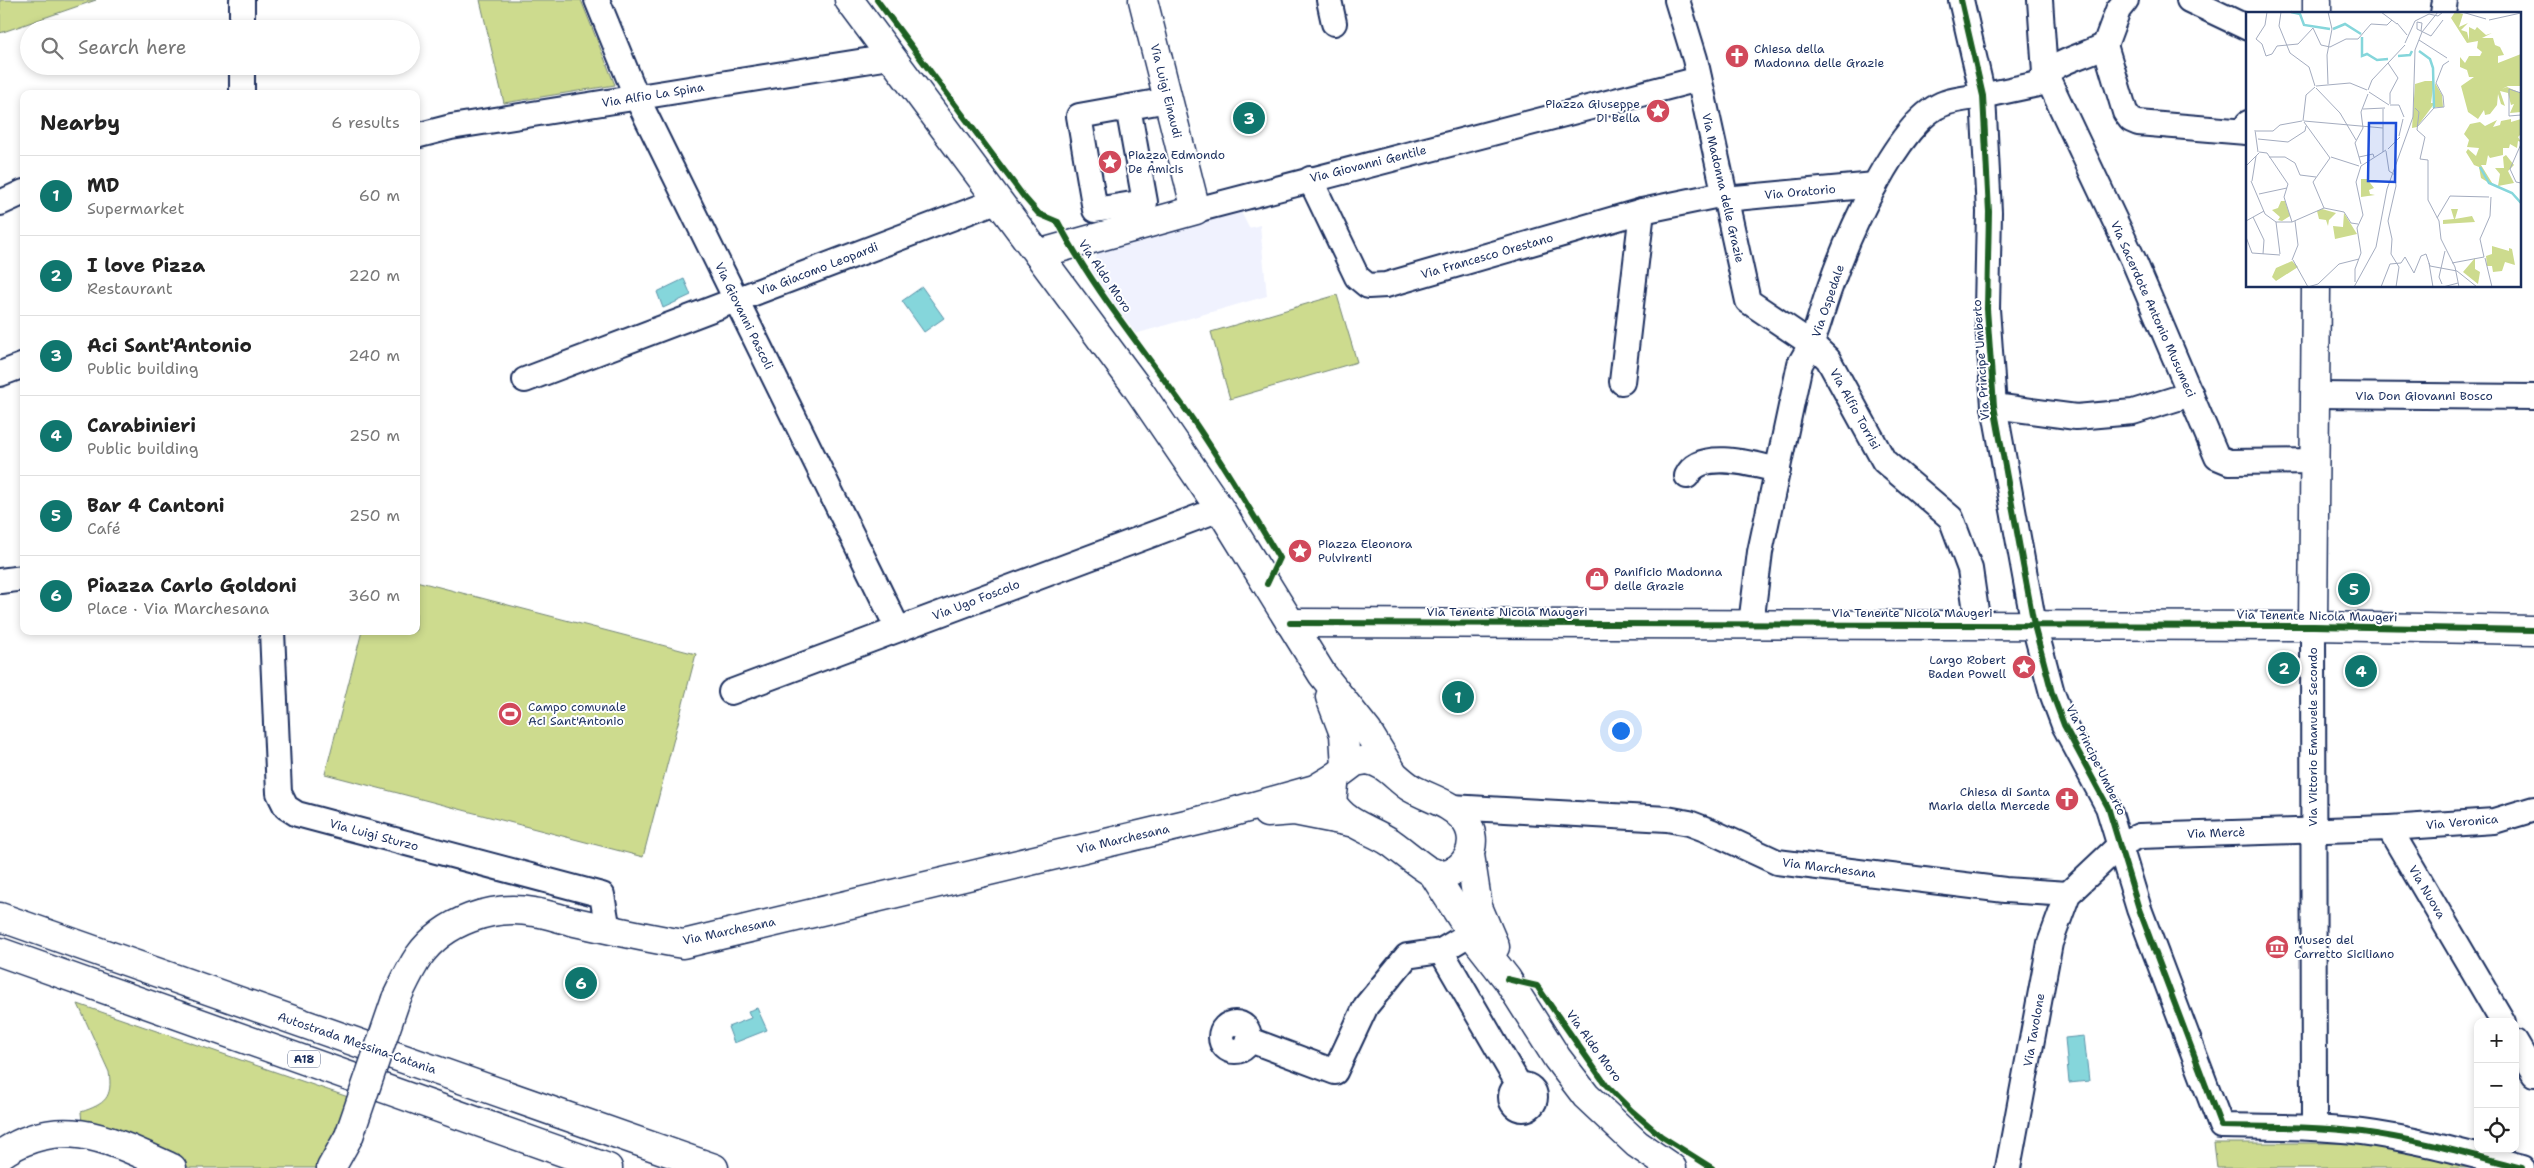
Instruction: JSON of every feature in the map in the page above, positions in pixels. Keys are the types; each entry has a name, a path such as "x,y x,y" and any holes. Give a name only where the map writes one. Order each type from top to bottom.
{"main road":[{"path":"849,0 1130,378 1220,509 1322,674 1368,732 1392,771"},
{"name":"Via Luigi Einaudi","path":"1143,0 1196,210"},
{"name":"Via Giovanni Gentile","path":"1038,254 1196,210"},
{"name":"Via Vittorio Emanuele Secondo","path":"2313,626 2316,288"},
{"name":"Via Tenente Nicola Maugeri","path":"1290,623 2313,626 2534,630"},
{"path":"1322,674 1344,734 1340,772 1332,802 1339,813 1350,822"},
{"path":"1215,818 1315,789 1355,762 1367,760 1379,762 1409,787 1451,807 1465,819 1471,836 1471,852 1478,907 1507,979"},
{"path":"1215,818 1294,811 1350,822 1384,838 1432,872 1471,933 1507,979 1556,1058 1586,1096 1636,1144 1672,1168"},
{"name":"Via Marchesana","path":"331,1168 349,1136 396,999 420,955 438,937 459,923 485,913 509,910 534,912 608,930 683,944 1215,818"},
{"path":"1432,872 1446,873 1461,867 1471,852"},
{"name":"Autostrada Messina-Catania","path":"0,917 714,1168"},
{"name":"A18","path":"0,952 608,1168"},
{"path":"0,1155 33,1136 58,1132 107,1140 172,1168"}],"street":[{"path":"242,0 242,20"},
{"name":"Via Giovanni Pascoli","path":"597,0 637,98 898,629"},
{"path":"1329,0 1334,23"},
{"name":"Via Madonna delle Grazie","path":"1677,0 1699,79 1748,301 1812,344"},
{"name":"Via Principe Umberto","path":"1961,0 1983,96 1989,212 1987,309 1994,406 2034,625 2055,701 2064,725 2108,807 2121,844 2139,909 2220,1126 2314,1128 2363,1132 2461,1152 2522,1168"},
{"path":"2040,0 2045,73"},
{"path":"2126,0 2118,10 2105,45 2125,112 2131,120 2138,123 2246,132"},
{"path":"2189,0 2246,27"},
{"name":"Via Ospedale","path":"1751,624 1760,552 1800,364 1812,344 1829,289 1875,186 1897,146 1920,119 1944,103 2038,84 2045,73 2105,45"},
{"name":"Via Alfio La Spina","path":"420,135 451,127 890,57"},
{"name":"Via Sacerdote Antonio Musumeci","path":"2045,73 2133,259 2217,457 2229,462 2314,461"},
{"name":"Via Giovanni Gentile","path":"1196,210 1699,79"},
{"path":"1128,107 1168,100"},
{"name":"Via Francesco Orestano","path":"1310,179 1357,277 1368,286 1386,285 1642,211 1725,196"},
{"name":"Via Oratorio","path":"1725,196 1875,186"},
{"path":"0,203 20,194"},
{"name":"Via Giacomo Leopardi","path":"525,380 999,200"},
{"path":"1622,382 1642,211"},
{"name":"Via Alfio Torrisi","path":"1812,344 1828,359 1884,461 1951,518 1970,569 1978,625"},
{"path":"0,374 20,367"},
{"path":"1994,406 2076,417 2132,412 2191,394"},
{"name":"Via Don Giovanni Bosco","path":"2315,395 2534,397"},
{"path":"1688,476 1690,469 1717,460 1728,460 1778,470"},
{"name":"Via Ugo Foscolo","path":"731,692 1220,509"},
{"path":"0,581 20,578"},
{"name":"Via Vittorio Emanuele Secondo","path":"2313,626 2314,1128"},
{"name":"Via Luigi Sturzo","path":"272,635 279,793 286,807 297,814 602,895 608,930"},
{"name":"Via Marchesana","path":"1451,807 1507,812 1667,819 1689,823 1710,831 1777,862 2005,890 2068,894"},
{"name":"Via Veronica","path":"2389,828 2494,821 2534,809"},
{"path":"1471,852 1488,823 1507,812"},
{"path":"2314,828 2389,828"},
{"name":"Via Mercè","path":"2121,844 2139,836 2314,828"},
{"name":"Via Nuova","path":"2389,828 2501,1018"},
{"path":"2068,894 2121,844"},
{"name":"Via Tavolone","path":"2008,1168 2050,943 2068,894"},
{"path":"1250,1040 1335,1072 1366,1006 1407,956 1440,951 1471,933"},
{"path":"1440,951 1519,1085"},
{"path":"2519,1049 2534,1074"}],"shaded area":[{"path":"1241,212 1249,228 1260,225 1267,296 1135,334 1092,274 1091,266 1098,253 1109,246"}],"green space":[{"path":"0,0 96,0 38,20 20,20 20,26 0,33"},
{"path":"480,0 581,0 615,85 504,103"},
{"path":"1337,295 1357,362 1230,399 1211,332"},
{"name":"Campo comunale Aci Sant'Antonio","path":"420,582 696,654 643,857 325,774 361,635 420,635"},
{"path":"78,1004 351,1098 332,1149 319,1168 190,1168 109,1129 82,1123 81,1112 96,1106 106,1099 110,1088 110,1081 109,1072"},
{"path":"2214,1143 2356,1143 2485,1168 2217,1168"}],"water":[{"path":"684,279 691,295 663,308 657,292"},
{"path":"922,287 944,318 924,332 902,301"},
{"path":"757,1008 767,1030 734,1043 728,1027 751,1018 748,1011"},
{"path":"2084,1036 2089,1081 2069,1083 2065,1038"}],"cycle path":[{"name":"Via Aldo Moro","path":"877,0 1024,197 1039,214 1058,222 1089,275 1197,426 1279,558 1267,584"},
{"path":"1961,0 1983,96 1989,212 1987,309 1994,406 2034,625 2052,693 2064,725 2108,807 2139,909 2221,1126 2309,1128 2362,1132 2422,1143 2522,1168"},
{"path":"1290,623 2313,626 2534,630"},
{"name":"Via Aldo Moro","path":"1507,979 1537,986 1606,1085 1661,1136 1712,1168"}],"place":[{"name":"Chiesa della Madonna delle Grazie","path":"1737,56"},
{"name":"Piazza Giuseppe Di Bella","path":"1658,111"},
{"name":"Aci Sant'Antonio","path":"1249,118"},
{"name":"Piazza Edmondo De Amicis","path":"1110,162"},
{"name":"Piazza Eleonora Pulvirenti","path":"1300,551"},
{"name":"Panificio Madonna delle Grazie","path":"1597,579"},
{"name":"Bar 4 Cantoni","path":"2354,589"},
{"name":"Largo Robert Baden Powell","path":"2024,667"},
{"name":"I love Pizza","path":"2284,668"},
{"name":"Carabinieri","path":"2361,671"},
{"name":"MD","path":"1458,697"},
{"name":"Campo comunale Aci Sant'Antonio","path":"510,714"},
{"name":"Chiesa di Santa Maria della Mercede","path":"2067,799"},
{"name":"Museo del Carretto Siciliano","path":"2277,947"},
{"name":"Piazza Carlo Goldoni","path":"581,983"}]}
